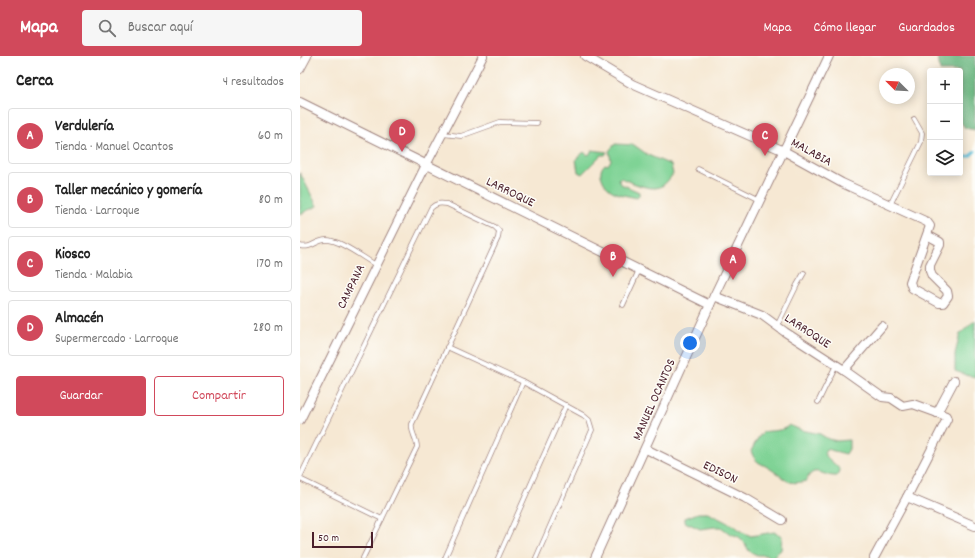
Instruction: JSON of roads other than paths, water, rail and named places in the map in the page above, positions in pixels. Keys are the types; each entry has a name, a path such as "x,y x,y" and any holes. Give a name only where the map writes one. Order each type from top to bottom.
{"street":[{"path":"300,69 307,56"},
{"name":"CAMPANA","path":"300,420 426,165 483,56"},
{"name":"MALABIA","path":"585,56 632,84 784,151 842,183 927,222 930,226 927,235 910,286 939,303 943,303 948,296 947,291 932,276 930,271 930,265 940,242 927,235"},
{"name":"MANUEL OCANTOS","path":"594,558 646,448 714,296 829,56"},
{"name":"LARROQUE","path":"300,102 710,305"},
{"name":"LARROQUE","path":"714,296 762,315 777,327 844,370 882,397 891,398 903,406 913,404 937,413"},
{"path":"844,370 882,326"},
{"path":"874,558 947,419 946,416 937,413 954,381"},
{"name":"EDISON","path":"646,448 745,498 782,520"},
{"path":"907,496 975,526"}],"lane":[{"path":"890,205 922,142 922,133 914,119"},
{"path":"443,134 461,136 500,122 537,123"},
{"path":"698,169 760,200"},
{"path":"363,558 417,446 417,442 411,428 412,424 498,238 499,232 495,227 447,204 435,204 431,208 300,478 382,518"},
{"path":"300,246 306,248 320,241 327,240 339,243 376,266"},
{"path":"623,304 639,270"},
{"path":"777,327 804,273"},
{"path":"447,347 523,382 566,405 589,420 592,430 536,558"},
{"path":"818,402 836,365"},
{"path":"445,558 523,382"},
{"path":"498,558 566,405"}],"waterway":[{"path":"963,157 970,156 975,151"}],"place":[{"name":"Almacén","path":"402,152"},
{"name":"Kiosco","path":"765,156"},
{"name":"Taller mecánico y gomería","path":"613,277"},
{"name":"Verdulería","path":"733,280"}]}
